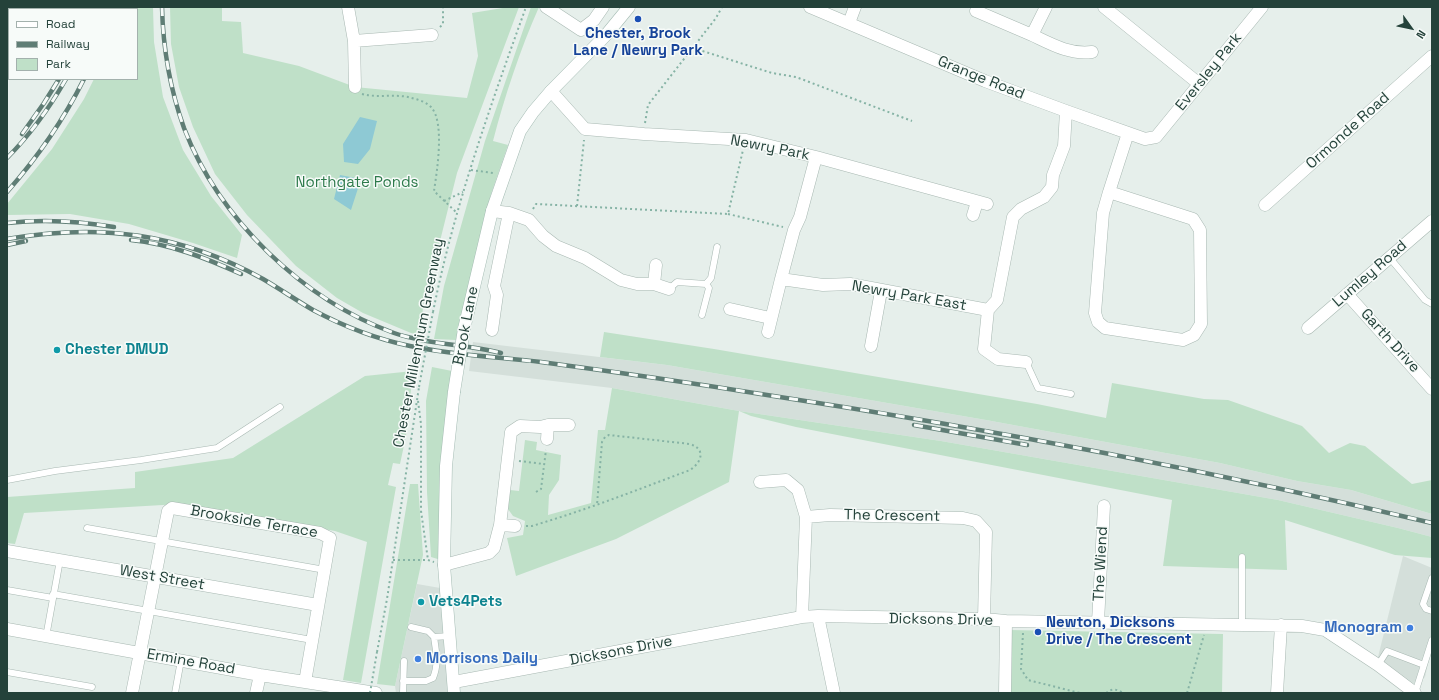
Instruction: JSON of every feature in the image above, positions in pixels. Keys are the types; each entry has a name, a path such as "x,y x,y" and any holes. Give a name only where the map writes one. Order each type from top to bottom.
{"street":[{"path":"348,7 354,41 355,87"},
{"path":"546,7 581,30 594,20 603,7"},
{"name":"Brook Lane","path":"454,687 444,565 446,466 454,392 464,329 492,211 520,131 533,112 551,91 606,35 629,7"},
{"name":"Grange Road","path":"810,7 985,81 1145,139 1156,136"},
{"path":"849,23 855,7"},
{"path":"1032,35 1046,7"},
{"path":"1104,7 1198,83"},
{"name":"Eversley Park","path":"1156,136 1260,8"},
{"path":"976,11 1062,49 1082,53 1092,52"},
{"path":"354,41 432,35"},
{"name":"Ormonde Road","path":"1265,205 1432,56"},
{"path":"551,91 585,129"},
{"path":"1026,362 998,359 984,349 988,310 997,300 1013,217 1020,209 1044,197 1052,187 1053,175 1064,146 1066,111"},
{"name":"Newry Park","path":"585,129 746,140 816,156 982,203 973,215"},
{"path":"1109,192 1193,219 1200,230 1201,324 1194,335 1183,340 1105,328 1098,322 1095,314 1103,213 1109,192 1128,133"},
{"path":"768,332 770,318 794,230 800,217 816,156"},
{"path":"492,211 509,213 529,220 543,236 556,246 585,258 621,280 637,284 654,284 669,289"},
{"path":"492,330 497,295 494,286 509,213"},
{"name":"Lumley Road","path":"1308,328 1432,221"},
{"path":"654,284 656,265"},
{"name":"Newry Park East","path":"781,279 823,285 850,284 988,310"},
{"path":"871,346 881,290"},
{"name":"Garth Drive","path":"1347,294 1432,389"},
{"path":"730,309 770,318"},
{"path":"444,565 489,553 494,548 500,525 510,432 520,426 540,427 548,425 569,425"},
{"path":"547,439 548,425"},
{"path":"760,482 786,480 798,490 806,518 802,618"},
{"name":"The Wiend","path":"1098,622 1104,506"},
{"name":"Brookside Terrace","path":"162,541 168,511 172,508 320,533 330,538 325,570"},
{"name":"The Crescent","path":"806,518 830,515 963,518 976,521 986,532 984,619"},
{"path":"500,525 515,526"},
{"path":"132,693 162,541"},
{"name":"West Street","path":"7,551 318,605"},
{"path":"306,682 325,570"},
{"path":"818,616 834,693"},
{"name":"Dicksons Drive","path":"454,687 818,616 984,619 1024,622 1302,626 1325,630 1378,665 1415,693"},
{"path":"1005,693 1006,621"},
{"path":"1277,693 1281,625"},
{"name":"Ermine Road","path":"7,630 260,675 376,693"},
{"path":"256,693 260,675"}],"lane":[{"path":"706,284 711,278 717,247"},
{"path":"1389,257 1425,300 1432,304"},
{"path":"669,289 676,282 706,284"},
{"path":"702,315 709,288 706,284"},
{"path":"1026,362 1038,388 1071,394"},
{"path":"7,480 55,471 217,448 280,407"},
{"path":"87,528 325,570"},
{"path":"1242,558 1242,625"},
{"path":"46,637 60,560"},
{"path":"1432,578 1423,604 1426,610 1432,612"},
{"path":"7,590 148,611 312,640"},
{"path":"403,681 426,681 433,678 437,668 434,637 428,631 411,628"},
{"path":"434,637 450,636"},
{"path":"1415,693 1432,640"},
{"path":"1378,665 1387,651 1424,665"},
{"path":"176,693 181,660"},
{"path":"403,693 404,661"},
{"path":"7,672 92,687"}],"path":[{"path":"432,35 443,24 443,7"},
{"name":"Chester Millennium Greenway","path":"370,693 393,560 417,398 440,278 457,213 491,105 526,7"},
{"path":"644,134 648,105 716,18 722,7"},
{"path":"693,48 772,73 796,77 912,121"},
{"path":"355,87 359,93 366,95 407,97 426,103 432,108 437,120 439,150 434,191 457,213"},
{"path":"577,206 585,129"},
{"path":"728,214 746,140"},
{"path":"471,170 505,175"},
{"path":"444,201 464,191"},
{"path":"529,220 536,204 728,214 794,230"},
{"path":"393,560 428,560 421,511 421,424 417,398"},
{"path":"515,526 532,526 578,512 597,505 690,470 697,465 700,458 700,450 696,446 690,444 609,435 602,442 597,505"},
{"path":"536,492 541,489 547,439"},
{"path":"507,460 544,464"},
{"path":"1024,622 1021,669 1028,680 1080,693"},
{"path":"1188,693 1207,624"},
{"path":"1106,693 1111,690 1115,690 1123,693"}],"shaded area":[{"path":"473,342 667,365 986,420 1220,463 1297,481 1351,490 1432,514 1432,537 1278,500 941,441 739,411 612,388 469,371"},
{"path":"1403,556 1432,568 1432,646 1425,677 1420,681 1413,683 1378,657"},
{"path":"417,584 446,589 454,693 396,693 395,686"}],"green space":[{"path":"153,7 154,42 163,97 183,150 211,196 242,235 237,258 129,224 70,214 7,215 7,204 52,149 84,99 94,80 138,80 138,8 122,8"},
{"name":"Northgate Ponds","path":"170,7 222,7 222,21 241,22 243,53 299,66 355,87 467,98 478,56 472,13 509,7 519,7 457,173 432,273 424,298 420,335 411,333 363,313 337,298 296,266 247,215 215,174 193,127 179,87 171,44"},
{"path":"531,7 539,7 513,73 493,141 508,145 491,194 456,340 434,339 444,286 485,141"},
{"path":"604,332 714,349 1037,404 1106,418 1112,383 1204,399 1228,400 1302,426 1329,453 1350,443 1365,446 1412,484 1432,480 1432,514 1351,490 1297,481 1220,463 986,420 667,365 600,357"},
{"path":"432,367 452,371 441,560 431,557 427,492 426,401"},
{"path":"413,371 406,436 400,464 393,463 388,485 396,487 361,683 343,680 367,542 335,531 180,504 24,513 15,544 7,543 7,497 135,488 135,472 233,458 365,376"},
{"path":"612,388 739,411 729,482 616,539 516,576 507,538 523,535 525,521 513,516 508,509 510,490 519,491 525,440 537,442 536,450 561,455 559,480 549,495 548,515 591,503 598,430 605,430"},
{"path":"739,411 941,441 1278,500 1432,537 1432,558 1395,555 1285,520 1287,570 1163,566 1172,500 796,427 751,416"},
{"path":"410,484 418,484 423,555 395,686 377,684"},
{"path":"1009,630 1223,634 1222,693 1009,693"}],"water":[{"path":"360,117 377,121 370,149 358,164 344,162 343,144"},
{"path":"340,175 361,179 351,210 334,199"}],"railway":[{"path":"162,7 168,68 184,128 199,162 219,194 242,224 268,252 297,278 328,300 360,318 394,333 421,340 501,353"},
{"path":"22,134 58,80"},
{"path":"7,158 24,140 39,120 65,80"},
{"path":"7,192 29,166 49,138 68,109 83,80"},
{"path":"7,223 61,221 114,227"},
{"path":"7,239 41,234 107,232 170,242 201,251 232,263 263,279 313,310 348,327 385,340 410,346 442,352 541,362 654,378 934,422 1101,452 1267,486 1432,523"},
{"path":"131,240 188,252 241,274"},
{"path":"7,245 26,241"},
{"path":"914,425 1027,445"}],"place":[{"name":"Chester, Brook Lane / Newry Park","path":"638,19"},
{"name":"Chester DMUD","path":"57,350"},
{"name":"Vets4Pets","path":"421,602"},
{"name":"Monogram","path":"1410,628"},
{"name":"Newton, Dicksons Drive / The Crescent","path":"1038,632"},
{"name":"Morrisons Daily","path":"418,659"}]}
